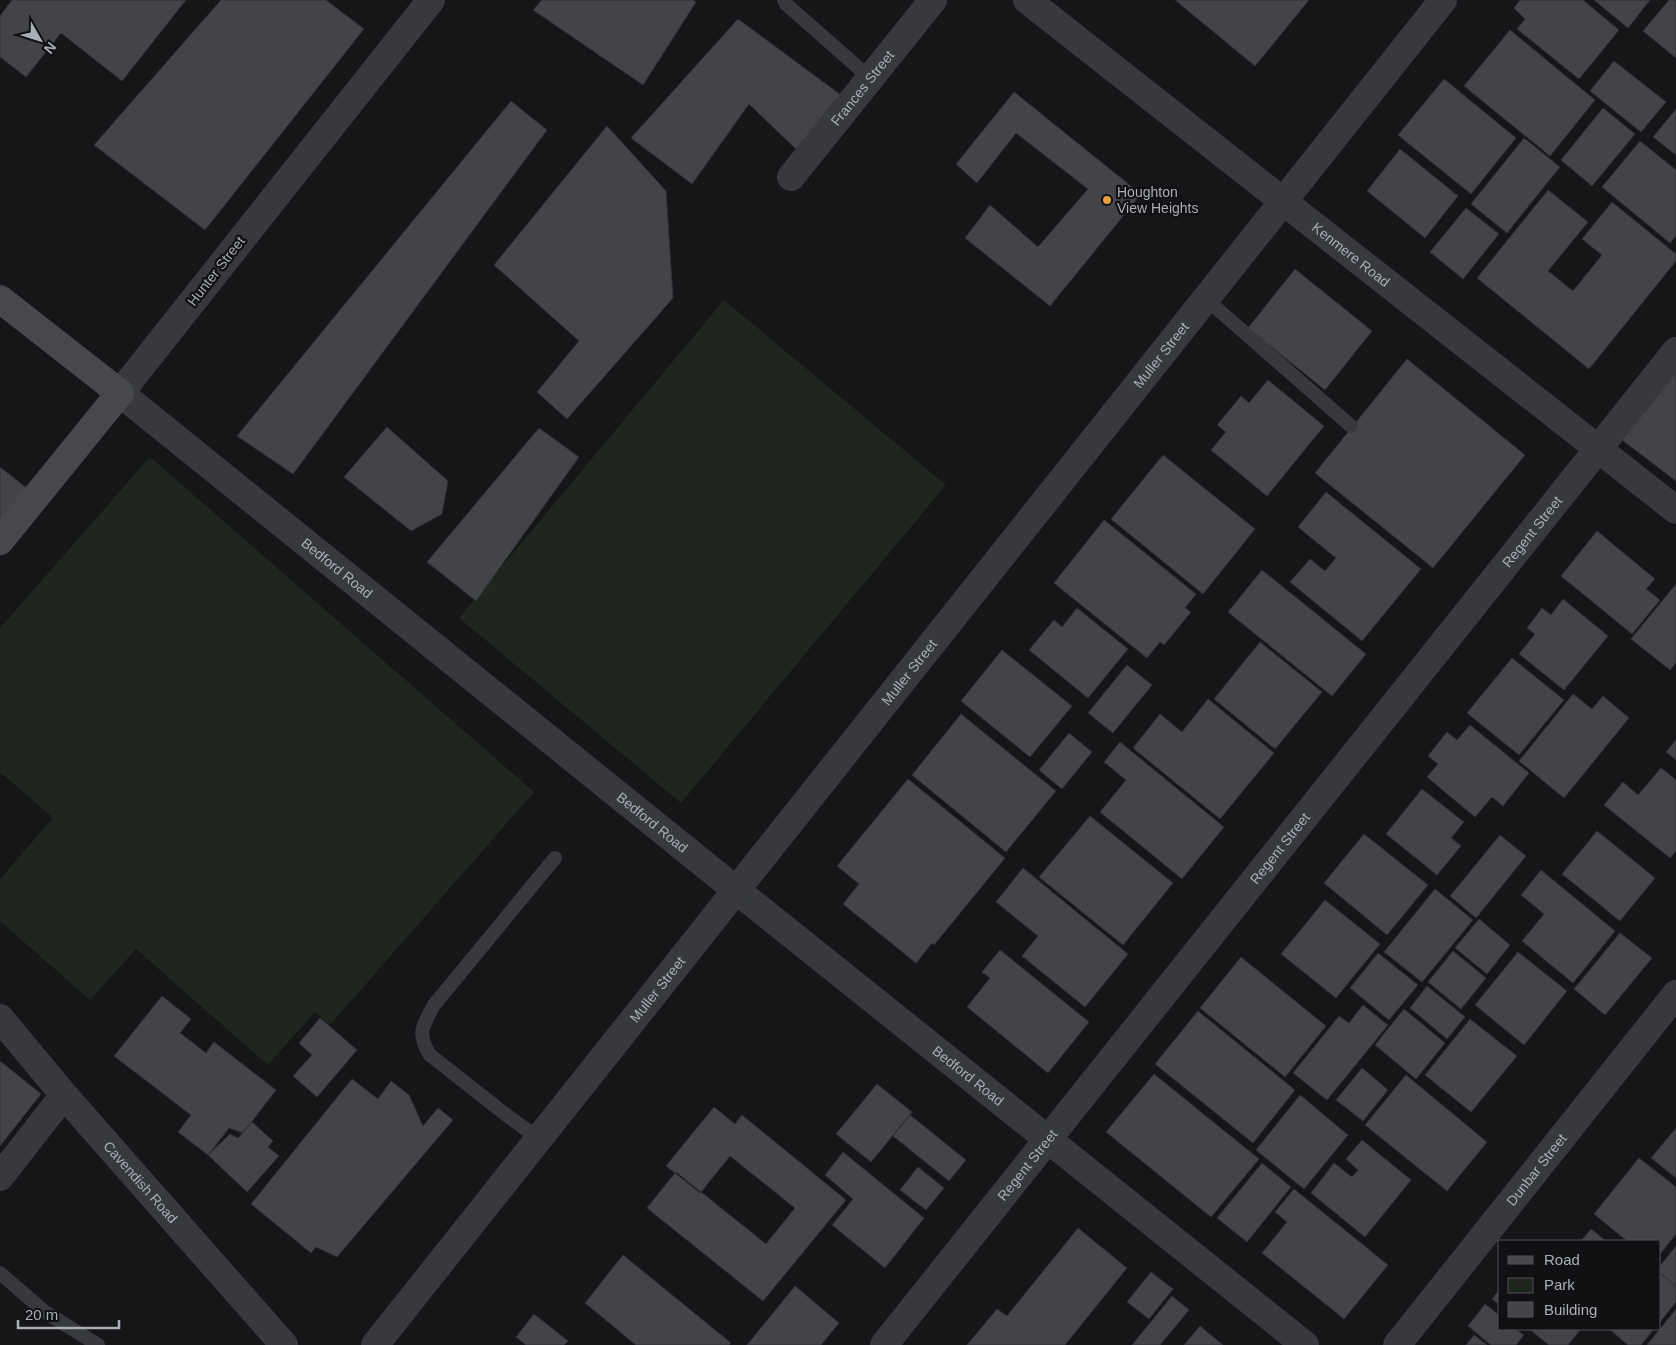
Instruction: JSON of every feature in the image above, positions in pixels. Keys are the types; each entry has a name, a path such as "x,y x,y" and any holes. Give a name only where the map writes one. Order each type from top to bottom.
{"main road":[{"name":"Bedford Road","path":"0,299 120,393"},
{"name":"Hunter Street","path":"0,541 120,393"}],"street":[{"name":"Hunter Street","path":"120,393 431,0"},
{"name":"Frances Street","path":"791,177 933,0"},
{"name":"Kenmere Road","path":"1027,0 1676,510"},
{"name":"Muller Street","path":"375,1345 1443,0"},
{"name":"Regent Street","path":"884,1345 1676,351"},
{"name":"Bedford Road","path":"120,393 736,890 1305,1345"},
{"name":"Dunbar Street","path":"1397,1345 1676,994"},
{"name":"Cavendish Road","path":"0,1018 64,1095 284,1345"},
{"path":"0,1177 64,1095"}],"lane":[{"path":"784,0 786,4 870,78"},
{"path":"1206,299 1351,426"},
{"path":"539,1139 430,1055 422,1042 422,1028 434,1005 556,858"},
{"path":"0,1272 45,1312 98,1345"}],"green space":[{"path":"724,300 946,485 681,803 459,618"},
{"path":"150,457 534,792 330,1025 315,1012 268,1065 136,949 90,1000 0,921 0,879 53,818 0,772 0,628"}],"building":[{"path":"12,0 186,0 122,81 61,33 26,77 0,57 0,16"},
{"path":"221,0 326,0 364,29 205,230 94,145"},
{"path":"542,0 693,0 696,2 643,85 533,10"},
{"path":"1175,0 1309,0 1255,66"},
{"path":"1520,0 1583,0 1619,30 1579,79 1517,29 1525,19 1514,8"},
{"path":"1594,0 1650,0 1628,28"},
{"path":"1669,0 1676,0 1676,58 1643,31"},
{"path":"738,19 845,98 800,153 749,104 692,184 631,138"},
{"path":"1510,30 1595,100 1550,156 1464,86"},
{"path":"1614,61 1666,102 1641,132 1590,91"},
{"path":"1444,79 1516,138 1471,194 1398,135"},
{"name":"Houghton View Heights","path":"1014,92 1141,194 1050,306 965,238 990,205 1038,247 1088,189 1016,133 977,183 956,164"},
{"path":"511,101 547,130 293,474 237,436"},
{"path":"1603,108 1635,134 1592,186 1561,160"},
{"path":"1676,109 1676,155 1653,137"},
{"path":"607,126 666,191 673,298 567,419 537,392 579,341 494,265"},
{"path":"1524,138 1560,167 1507,233 1471,204"},
{"path":"1640,141 1676,170 1676,236 1670,243 1602,187"},
{"path":"1400,149 1458,196 1425,238 1367,191"},
{"path":"1548,190 1588,222 1548,271 1573,291 1602,255 1582,239 1612,202 1676,254 1676,261 1589,369 1477,278"},
{"path":"1466,208 1499,234 1463,279 1430,252"},
{"path":"1295,269 1372,331 1325,390 1248,328"},
{"path":"1407,359 1525,455 1433,568 1315,473"},
{"path":"1666,365 1676,374 1676,481 1613,433"},
{"path":"1268,380 1324,426 1267,496 1211,450 1226,432 1217,425 1241,396 1249,403"},
{"path":"387,427 448,481 442,514 411,531 344,477"},
{"path":"539,428 579,457 476,601 427,562"},
{"path":"1163,455 1255,529 1203,594 1111,519"},
{"path":"0,467 28,489 0,523"},
{"path":"1326,492 1421,569 1362,641 1290,582 1310,559 1325,571 1336,558 1298,527"},
{"path":"1104,520 1196,594 1185,608 1191,612 1164,645 1160,642 1147,658 1054,583"},
{"path":"1597,531 1655,579 1646,589 1660,600 1632,634 1561,576"},
{"path":"1262,570 1366,654 1332,696 1228,612"},
{"path":"1676,584 1676,663 1670,670 1631,639"},
{"path":"1563,599 1608,636 1564,690 1519,654 1535,634 1527,628 1542,608 1551,615"},
{"path":"1077,608 1128,649 1088,698 1029,650 1054,620 1062,627"},
{"path":"1260,642 1322,692 1275,749 1214,699"},
{"path":"1002,650 1072,706 1030,757 961,701"},
{"path":"1512,658 1564,700 1519,755 1467,713"},
{"path":"1127,665 1152,685 1113,733 1088,713"},
{"path":"1573,694 1592,709 1603,696 1629,718 1564,798 1519,761"},
{"path":"1208,699 1274,753 1220,819 1133,748 1160,714 1182,732"},
{"path":"961,714 1056,791 1006,852 912,775"},
{"path":"1470,725 1529,773 1503,806 1492,797 1475,817 1427,777 1438,764 1428,756 1447,732 1457,740"},
{"path":"1069,733 1092,752 1062,789 1039,770"},
{"path":"1676,740 1676,760 1666,752"},
{"path":"1120,742 1224,827 1182,879 1100,812 1126,780 1104,762"},
{"path":"1661,768 1676,780 1676,851 1670,858 1604,805 1623,782 1638,795"},
{"path":"908,779 1005,858 934,945 932,943 916,963 843,904 859,884 837,866"},
{"path":"1422,789 1464,822 1451,838 1461,846 1437,875 1386,834"},
{"path":"1090,816 1173,883 1123,945 1039,877"},
{"path":"1597,831 1655,878 1620,921 1562,874"},
{"path":"1364,834 1428,885 1387,935 1324,883"},
{"path":"1500,835 1526,856 1476,918 1450,896"},
{"path":"1023,868 1128,954 1085,1007 1022,956 1038,936 996,902"},
{"path":"1541,870 1615,931 1573,983 1522,941 1544,914 1521,895"},
{"path":"1435,889 1473,920 1422,982 1384,952"},
{"path":"1325,900 1380,944 1336,998 1281,954"},
{"path":"1479,919 1510,945 1487,974 1455,948"},
{"path":"1620,933 1652,958 1605,1015 1574,989"},
{"path":"1000,950 1089,1022 1048,1073 967,1007 990,978 982,972"},
{"path":"1453,951 1486,978 1461,1009 1428,982"},
{"path":"1518,952 1567,991 1524,1045 1475,1005"},
{"path":"1378,953 1418,985 1389,1020 1350,988"},
{"path":"1241,957 1326,1026 1285,1077 1200,1008"},
{"path":"1427,986 1465,1017 1447,1039 1410,1008"},
{"path":"162,996 191,1019 180,1033 206,1053 214,1042 276,1090 243,1133 229,1128 208,1155 178,1132 191,1115 114,1056"},
{"path":"1363,1005 1388,1025 1327,1100 1293,1073 1339,1016 1349,1023"},
{"path":"1404,1009 1445,1043 1416,1079 1375,1045"},
{"path":"1198,1011 1295,1090 1253,1143 1155,1064"},
{"path":"320,1018 357,1050 317,1097 293,1076 312,1055 299,1043"},
{"path":"1470,1019 1517,1056 1471,1112 1425,1075"},
{"path":"0,1061 41,1094 0,1146"},
{"path":"1362,1068 1388,1090 1363,1121 1336,1100"},
{"path":"1154,1074 1259,1159 1211,1217 1106,1132"},
{"path":"1406,1075 1487,1142 1447,1191 1365,1125"},
{"path":"352,1079 378,1099 391,1081 409,1095 423,1126 438,1108 453,1120 337,1257 316,1247 311,1253 251,1204"},
{"path":"877,1084 912,1112 871,1162 836,1134"},
{"path":"1300,1095 1348,1135 1304,1189 1256,1150"},
{"path":"714,1107 735,1124 742,1115 846,1200 763,1301 647,1208 675,1173 666,1166","holes":["730,1156 795,1208 766,1244 701,1192","676,1172 701,1192 675,1173"]},
{"path":"910,1115 966,1160 949,1181 893,1136"},
{"path":"252,1122 273,1141 268,1147 279,1156 247,1192 208,1155 230,1134 238,1138"},
{"path":"1676,1128 1676,1178 1651,1158"},
{"path":"1362,1140 1411,1180 1365,1237 1311,1193 1334,1163 1352,1177 1358,1170 1346,1159"},
{"path":"843,1152 924,1218 885,1268 832,1225 853,1199 825,1175"},
{"path":"1639,1158 1676,1187 1676,1234 1661,1253 1661,1240 1626,1240 1594,1214"},
{"path":"1262,1163 1291,1187 1247,1242 1217,1218"},
{"path":"918,1167 944,1188 926,1210 900,1190"},
{"path":"1294,1189 1388,1265 1344,1319 1262,1253 1287,1222 1275,1212"},
{"path":"1078,1228 1127,1268 1065,1345 967,1345 997,1309 1007,1316"},
{"path":"1591,1229 1605,1240 1582,1240"},
{"path":"1676,1246 1676,1286 1661,1274 1661,1265"},
{"path":"623,1255 731,1343 729,1345 636,1345 585,1303"},
{"path":"1151,1272 1173,1289 1149,1319 1127,1302"},
{"path":"1661,1274 1676,1286 1676,1302 1661,1321"},
{"path":"795,1286 839,1323 821,1345 747,1345"},
{"path":"1498,1292 1498,1304 1492,1299"},
{"path":"1172,1296 1189,1310 1160,1345 1132,1345"},
{"path":"1485,1304 1498,1314 1498,1330 1516,1330 1524,1335 1516,1345 1491,1345 1468,1326"},
{"path":"1676,1309 1676,1345 1647,1345"},
{"path":"534,1314 568,1341 564,1345 526,1345 516,1337"},
{"path":"1200,1326 1223,1345 1184,1345"},
{"path":"1530,1330 1580,1330 1568,1345 1549,1345"},
{"path":"1610,1330 1653,1330 1641,1345 1628,1345"},
{"path":"1474,1335 1487,1345 1466,1345"}],"place":[{"name":"Houghton View Heights","path":"1107,200"}]}
